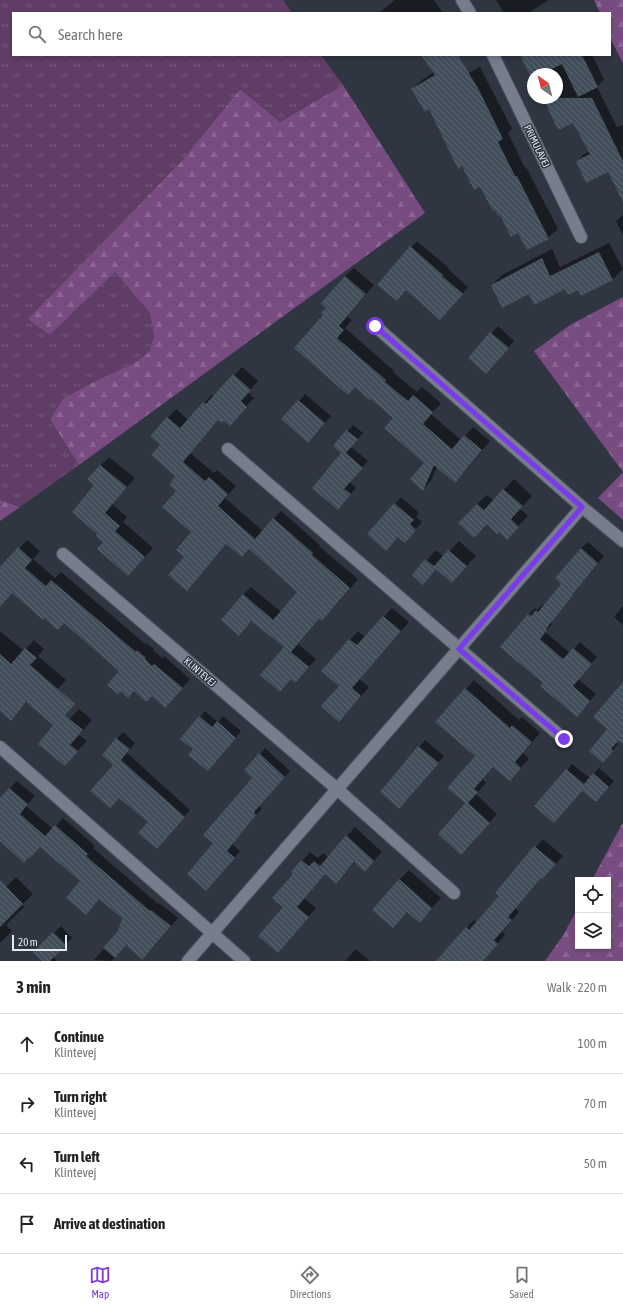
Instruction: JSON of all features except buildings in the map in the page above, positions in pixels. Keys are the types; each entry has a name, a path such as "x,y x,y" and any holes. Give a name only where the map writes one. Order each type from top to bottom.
{"street":[{"path":"462,0 469,12"},
{"name":"PRIMULAVEJ","path":"493,56 581,237"},
{"path":"375,326 623,541"},
{"path":"228,448 564,739"},
{"path":"188,961 582,507"},
{"name":"KLINTEVEJ","path":"63,554 337,789 454,893"},
{"path":"0,747 244,961"}],"green space":[{"path":"0,0 283,0 291,12 12,12 12,56 322,56 343,85 280,122 240,89 180,163 50,335 115,272 150,313 154,336 149,352 136,362 94,382 50,421 79,465 20,507 0,500"},
{"path":"594,0 623,0 623,63 611,40 611,12 600,12"},
{"path":"343,85 425,213 79,465 50,420 63,399 136,362 149,352 154,336 150,313 115,272 50,335 28,319 180,163 240,89 280,122"},
{"path":"623,297 623,472 534,351 570,325"},
{"path":"623,472 623,520 598,498"},
{"path":"0,500 20,507 0,521"},
{"path":"622,824 623,961 545,961 564,934 575,913 575,949 611,949 611,877 594,877"}],"route":[{"path":"375,326 582,507 459,649 564,739"}]}
